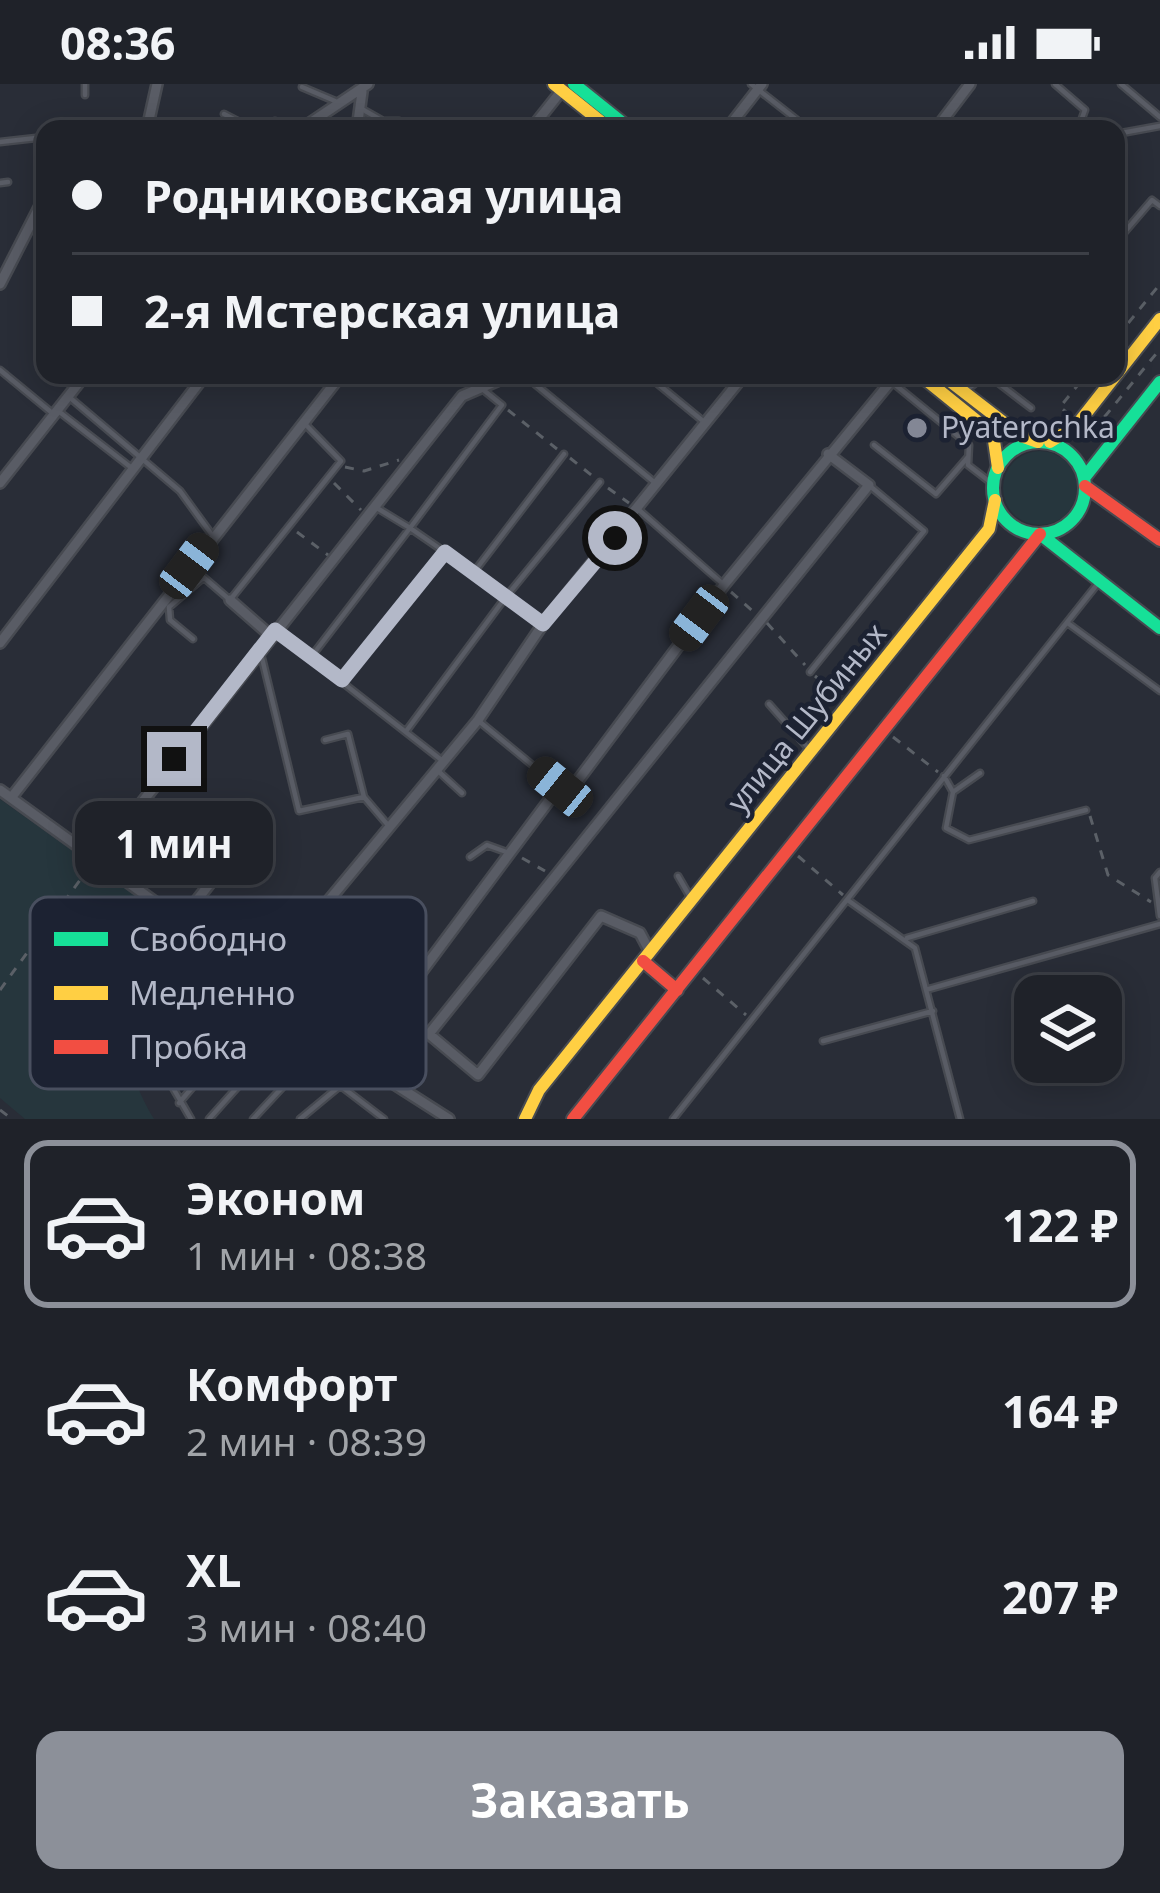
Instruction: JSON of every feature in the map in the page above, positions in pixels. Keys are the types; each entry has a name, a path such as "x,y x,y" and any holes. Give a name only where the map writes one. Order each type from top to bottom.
{"main road":[{"path":"564,85 601,120"},
{"path":"564,85 616,120"},
{"path":"1125,363 1160,319"},
{"path":"573,1119 1040,535 1076,517 1084,482 1160,382"},
{"path":"931,384 993,434 1000,457 994,492 1014,527 1040,535 1160,628"},
{"path":"954,384 1021,436 1072,457 1084,482 1160,540"},
{"path":"997,470 1011,452 1058,442 1108,384"},
{"name":"улица Шубиных","path":"525,1119 539,1090 991,527 994,492"},
{"path":"647,956 677,990"}],"street":[{"path":"151,120 157,84"},
{"path":"943,120 970,84"},
{"path":"538,120 564,85"},
{"path":"734,120 757,86"},
{"path":"311,120 361,87"},
{"path":"358,120 361,87"},
{"path":"0,284 36,214"},
{"path":"0,483 78,384"},
{"path":"0,643 198,384"},
{"path":"11,799 334,384"},
{"path":"99,864 259,649 462,396 495,384"},
{"path":"329,897 478,720 543,624 737,384"},
{"path":"426,964 485,880 514,854 560,787 576,782 828,454 890,384"},
{"path":"647,956 640,933 601,916 478,1075 429,1034 868,485 828,454"},
{"path":"230,600 273,632"},
{"path":"0,790 144,897"},
{"path":"199,897 258,822"},
{"path":"402,1089 448,1119"}],"lane":[{"path":"85,84 85,95"},
{"path":"1055,84 1085,110 1081,120"},
{"path":"1121,84 1160,117"},
{"path":"757,86 797,120"},
{"path":"302,87 337,102"},
{"path":"360,108 381,120"},
{"path":"224,115 234,120"},
{"path":"1125,132 1160,126"},
{"path":"0,142 36,137"},
{"path":"1125,232 1152,200 1160,206"},
{"path":"1125,350 1131,356"},
{"path":"0,370 134,470"},
{"path":"311,657 502,405 477,384"},
{"path":"535,384 658,485"},
{"path":"658,384 705,422"},
{"path":"900,384 969,445 968,465 994,492"},
{"path":"964,392 975,384"},
{"path":"999,384 1031,408"},
{"path":"68,396 191,502 212,535"},
{"path":"189,566 230,600 290,527 341,461 303,422"},
{"path":"99,443 109,430"},
{"path":"874,445 936,494 968,457"},
{"path":"475,572 564,454"},
{"path":"406,730 600,482"},
{"path":"809,672 924,531 868,485"},
{"path":"639,510 724,586"},
{"path":"370,511 410,528 543,624"},
{"path":"342,680 445,552"},
{"path":"194,639 170,620 169,607 182,598 188,586 204,578"},
{"path":"673,1119 1100,582"},
{"path":"1069,623 1160,691"},
{"path":"273,632 406,730 462,793"},
{"path":"259,649 298,811 364,797"},
{"path":"769,704 811,751"},
{"path":"478,720 560,787"},
{"path":"325,740 348,734 364,797 387,824"},
{"path":"953,792 980,772"},
{"path":"944,776 953,792 946,828 969,840 1086,810"},
{"path":"478,842 514,854"},
{"path":"470,857 487,845"},
{"path":"1160,872 1155,878 1160,916"},
{"path":"678,876 692,900"},
{"path":"849,901 907,938 929,989 960,1119"},
{"path":"907,938 1034,901"},
{"path":"929,989 1160,924"},
{"path":"823,1041 934,1011"},
{"path":"172,1089 190,1119"},
{"path":"179,1103 191,1089"},
{"path":"208,1119 235,1089"},
{"path":"253,1119 281,1089"},
{"path":"300,1119 336,1089"},
{"path":"346,1089 384,1119"},
{"path":"363,1119 370,1108"}],"path":[{"path":"1125,329 1160,284"},
{"path":"1092,433 1160,349"},
{"path":"338,466 364,471 416,454"},
{"path":"328,478 370,511"},
{"path":"290,527 332,558"},
{"path":"724,586 762,619 809,672 836,690 846,708"},
{"path":"891,735 944,776"},
{"path":"1086,810 1096,824 1095,841 1108,875 1144,893 1154,905"},
{"path":"514,854 556,878"},
{"path":"798,856 849,901"},
{"path":"68,897 99,864"},
{"path":"0,990 30,949"},
{"path":"700,976 752,1021"},
{"path":"0,1109 11,1119"}],"shaded area":[{"path":"1040,451 1066,462 1077,488 1066,514 1040,525 1014,514 1003,488 1014,462"},
{"path":"0,799 138,897 30,897 30,1089 139,1089 154,1119 25,1119 0,1098"}],"traffic: fast":[{"path":"574,84 619,120"},
{"path":"1084,478 1160,382"},
{"path":"1039,442 1071,456 1085,488 1071,520 1039,534 1007,520 993,488 1007,456 1039,442"},
{"path":"1040,534 1160,628"}],"traffic: slow":[{"path":"554,84 599,120"},
{"path":"1125,364 1160,319"},
{"path":"931,384 993,434 998,468"},
{"path":"954,384 1021,436 1038,442"},
{"path":"1050,442 1076,426 1109,384"},
{"path":"525,1119 539,1090 989,529 995,500"}],"traffic: jam":[{"path":"1085,486 1160,540"},
{"path":"573,1119 1040,534"},
{"path":"643,961 677,990"}],"place":[{"name":"Pyaterochka","path":"917,428"}],"route":[{"path":"174,759 275,630 342,680 445,552 543,624 615,538"}]}
